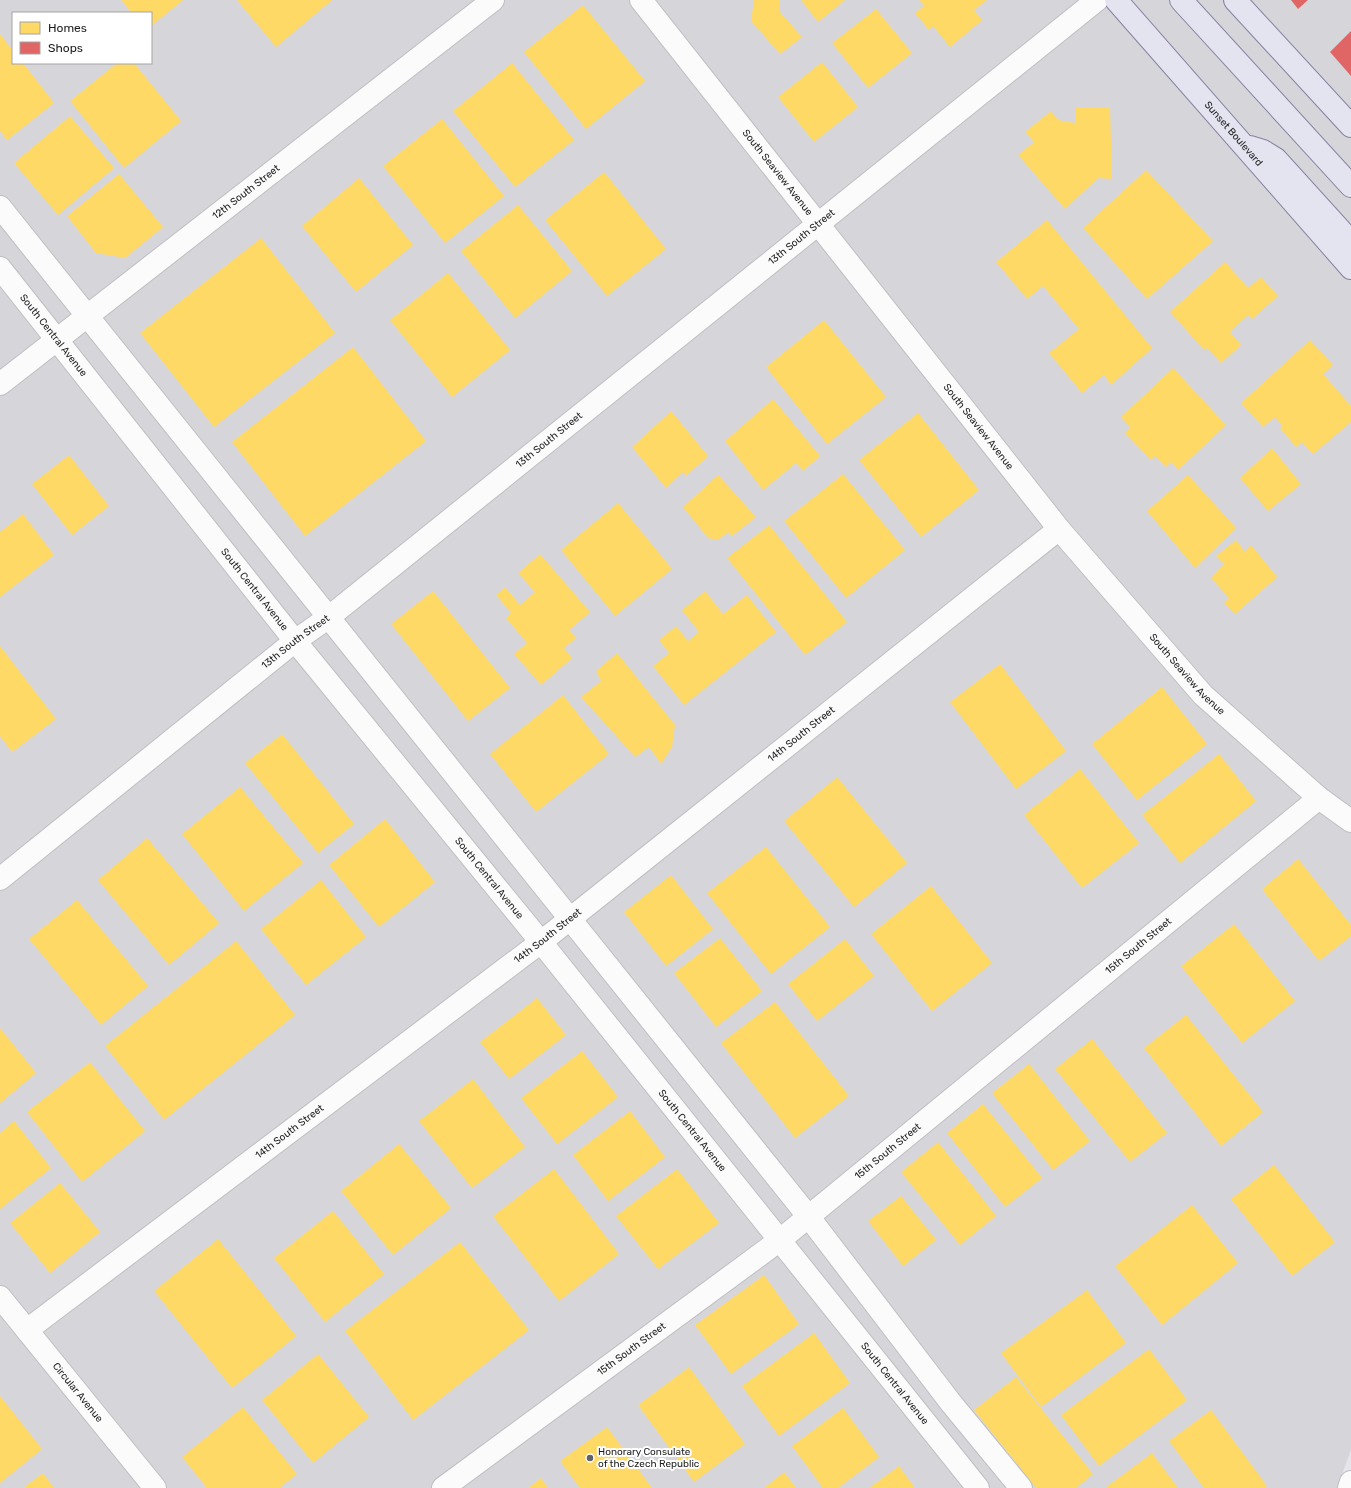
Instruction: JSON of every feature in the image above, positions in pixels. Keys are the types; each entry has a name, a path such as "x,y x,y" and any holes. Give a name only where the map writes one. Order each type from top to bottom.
{"main road":[{"name":"Sunset Boulevard","path":"1116,0 1351,268"},
{"path":"1181,0 1351,186"},
{"path":"1235,0 1351,126"},
{"path":"1243,144 1263,151 1276,159 1351,242"}],"street":[{"name":"12th South Street","path":"0,384 493,0"},
{"name":"South Seaview Avenue","path":"641,0 1059,529 1203,695 1319,798 1351,821"},
{"name":"13th South Street","path":"0,879 295,641 328,617 1097,0"},
{"path":"0,207 569,920 808,1216 951,1404 1021,1488"},
{"name":"South Central Avenue","path":"0,268 295,641 541,942 978,1488"},
{"name":"14th South Street","path":"27,1330 541,942 1059,529"},
{"name":"15th South Street","path":"443,1488 780,1240 1319,798"},
{"name":"Circular Avenue","path":"0,1297 155,1488"},
{"path":"1349,1488 1351,1482"}],"shaded area":[{"path":"0,0 1351,0 1351,1450 1337,1488 0,1488"}],"building: Homes":[{"path":"121,0 183,0 152,25 152,12 131,12"},
{"path":"237,0 332,0 276,47"},
{"path":"754,0 779,0 779,11 802,37 780,54 751,21"},
{"path":"801,0 845,0 818,22"},
{"path":"919,0 987,0 974,10 982,20 950,47 933,26 929,30 915,13 924,6"},
{"path":"583,5 645,81 586,129 524,52"},
{"path":"876,9 912,53 868,88 832,43"},
{"path":"0,34 12,50 12,64 24,64 54,103 7,140 0,131"},
{"path":"822,62 858,107 814,142 778,97"},
{"path":"512,63 574,140 515,187 453,111"},
{"path":"116,64 135,64 181,121 124,168 70,101"},
{"path":"1075,107 1110,107 1112,179 1098,178 1065,209 1018,155 1034,142 1025,132 1051,111 1058,120 1075,123"},
{"path":"70,116 114,168 58,215 14,163"},
{"path":"442,119 504,196 445,243 383,166"},
{"path":"1146,170 1213,241 1147,299 1083,228"},
{"path":"604,172 666,249 607,296 545,220"},
{"path":"119,174 163,227 125,258 96,253 67,216"},
{"path":"359,178 413,245 356,292 302,226"},
{"path":"518,205 572,271 515,318 461,251"},
{"path":"1047,220 1152,348 1111,385 1104,375 1082,393 1049,353 1079,329 1043,286 1027,299 996,262"},
{"path":"261,238 335,333 214,427 140,333"},
{"path":"1225,262 1248,288 1261,277 1278,296 1252,319 1248,315 1230,332 1241,345 1221,363 1207,348 1204,350 1170,312"},
{"path":"448,273 510,350 452,397 390,320"},
{"path":"824,320 886,397 827,444 766,367"},
{"path":"1310,340 1333,365 1323,374 1351,406 1351,422 1313,454 1302,442 1296,447 1280,428 1282,425 1275,417 1263,427 1241,403"},
{"path":"353,347 426,441 305,536 232,442"},
{"path":"1173,368 1226,425 1178,470 1171,462 1166,467 1155,456 1151,460 1125,433 1130,427 1121,417"},
{"path":"773,399 820,456 803,471 796,463 763,490 725,441"},
{"path":"671,411 708,456 686,476 683,472 666,488 632,447"},
{"path":"918,413 979,490 921,537 859,460"},
{"path":"1272,448 1301,484 1268,511 1240,478"},
{"path":"69,455 109,506 72,535 32,484"},
{"path":"843,474 905,550 846,598 784,521"},
{"path":"718,475 756,517 732,536 728,532 718,540 708,538 683,507"},
{"path":"1188,475 1236,528 1195,568 1147,511"},
{"path":"618,503 672,569 615,616 561,550"},
{"path":"23,514 54,555 0,597 0,532"},
{"path":"769,525 847,622 805,655 727,558"},
{"path":"1236,540 1245,552 1251,545 1277,577 1235,614 1224,603 1229,598 1211,578 1224,564 1216,556"},
{"path":"540,554 590,612 569,630 576,638 564,648 572,658 541,685 514,654 527,643 506,618 511,613 496,595 505,587 520,605 535,592 518,573"},
{"path":"433,591 510,688 468,721 391,624"},
{"path":"705,591 723,614 747,595 776,632 684,705 653,666 669,653 659,640 676,626 688,641 699,632 682,610"},
{"path":"0,646 56,719 12,752 0,736"},
{"path":"617,653 675,725 672,747 661,764 649,747 635,757 581,697 601,681 596,671"},
{"path":"1000,664 1066,751 1016,789 950,702"},
{"path":"1162,687 1207,744 1137,800 1092,744"},
{"path":"563,695 609,754 536,812 490,754"},
{"path":"282,734 354,824 318,853 245,763"},
{"path":"1219,754 1256,801 1180,863 1142,815"},
{"path":"1080,769 1139,843 1082,888 1024,815"},
{"path":"837,777 907,863 854,907 784,821"},
{"path":"240,787 303,863 244,911 182,834"},
{"path":"385,819 435,882 379,927 329,865"},
{"path":"147,838 219,923 169,965 98,880"},
{"path":"766,847 830,927 771,974 707,893"},
{"path":"1298,859 1351,925 1351,936 1319,961 1262,889"},
{"path":"671,875 713,929 666,966 624,912"},
{"path":"321,880 366,937 306,985 261,929"},
{"path":"931,886 992,963 932,1011 871,934"},
{"path":"77,900 148,986 101,1025 29,939"},
{"path":"1234,924 1295,1001 1242,1043 1181,966"},
{"path":"720,938 762,991 716,1027 674,973"},
{"path":"845,939 874,976 817,1021 788,984"},
{"path":"236,941 295,1015 164,1120 105,1046"},
{"path":"537,998 566,1035 509,1079 480,1042"},
{"path":"775,1002 849,1096 795,1138 721,1043"},
{"path":"1186,1015 1263,1112 1221,1146 1144,1048"},
{"path":"0,1028 36,1073 0,1103"},
{"path":"1092,1039 1167,1133 1130,1162 1055,1069"},
{"path":"582,1051 618,1097 557,1144 521,1098"},
{"path":"90,1062 145,1131 82,1182 27,1112"},
{"path":"1029,1064 1090,1141 1053,1170 992,1093"},
{"path":"473,1079 525,1147 472,1188 419,1121"},
{"path":"983,1104 1042,1178 1005,1207 947,1133"},
{"path":"630,1111 665,1157 608,1201 573,1155"},
{"path":"14,1121 51,1168 0,1209 0,1133"},
{"path":"938,1142 996,1216 960,1245 901,1172"},
{"path":"399,1144 451,1208 393,1255 341,1191"},
{"path":"1274,1165 1335,1242 1292,1276 1231,1199"},
{"path":"554,1169 619,1254 559,1301 493,1216"},
{"path":"677,1169 719,1223 658,1269 616,1216"},
{"path":"60,1183 100,1232 50,1273 10,1223"},
{"path":"901,1196 936,1240 903,1266 868,1221"},
{"path":"1192,1205 1238,1263 1162,1325 1115,1266"},
{"path":"333,1211 384,1274 325,1322 274,1258"},
{"path":"218,1239 296,1336 232,1388 154,1291"},
{"path":"460,1242 529,1330 413,1420 345,1331"},
{"path":"764,1275 799,1324 731,1374 695,1325"},
{"path":"1087,1290 1126,1343 1041,1407 1001,1353"},
{"path":"814,1333 850,1383 779,1436 742,1386"},
{"path":"1149,1349 1187,1400 1099,1466 1061,1415"},
{"path":"318,1354 369,1417 313,1463 262,1400"},
{"path":"689,1367 745,1444 694,1482 638,1405"},
{"path":"1016,1377 1093,1474 1076,1488 1036,1488 974,1410"},
{"path":"0,1396 42,1449 0,1483"},
{"path":"243,1407 297,1474 279,1488 207,1488 182,1457"},
{"path":"843,1408 879,1457 838,1488 823,1488 792,1446"},
{"path":"1211,1410 1267,1486 1263,1488 1204,1488 1169,1441"},
{"path":"607,1427 652,1488 580,1488 560,1461"},
{"path":"1152,1453 1178,1488 1105,1488"},
{"path":"899,1466 915,1488 869,1488"},
{"path":"784,1472 796,1488 764,1488"},
{"path":"43,1473 54,1488 23,1488"},
{"path":"541,1478 548,1488 528,1488"}],"building: Shops":[{"path":"1291,0 1308,0 1298,9"},
{"path":"1351,31 1351,76 1330,52"}],"place":[{"name":"Honorary Consulate of the Czech Republic","path":"590,1458"}]}
